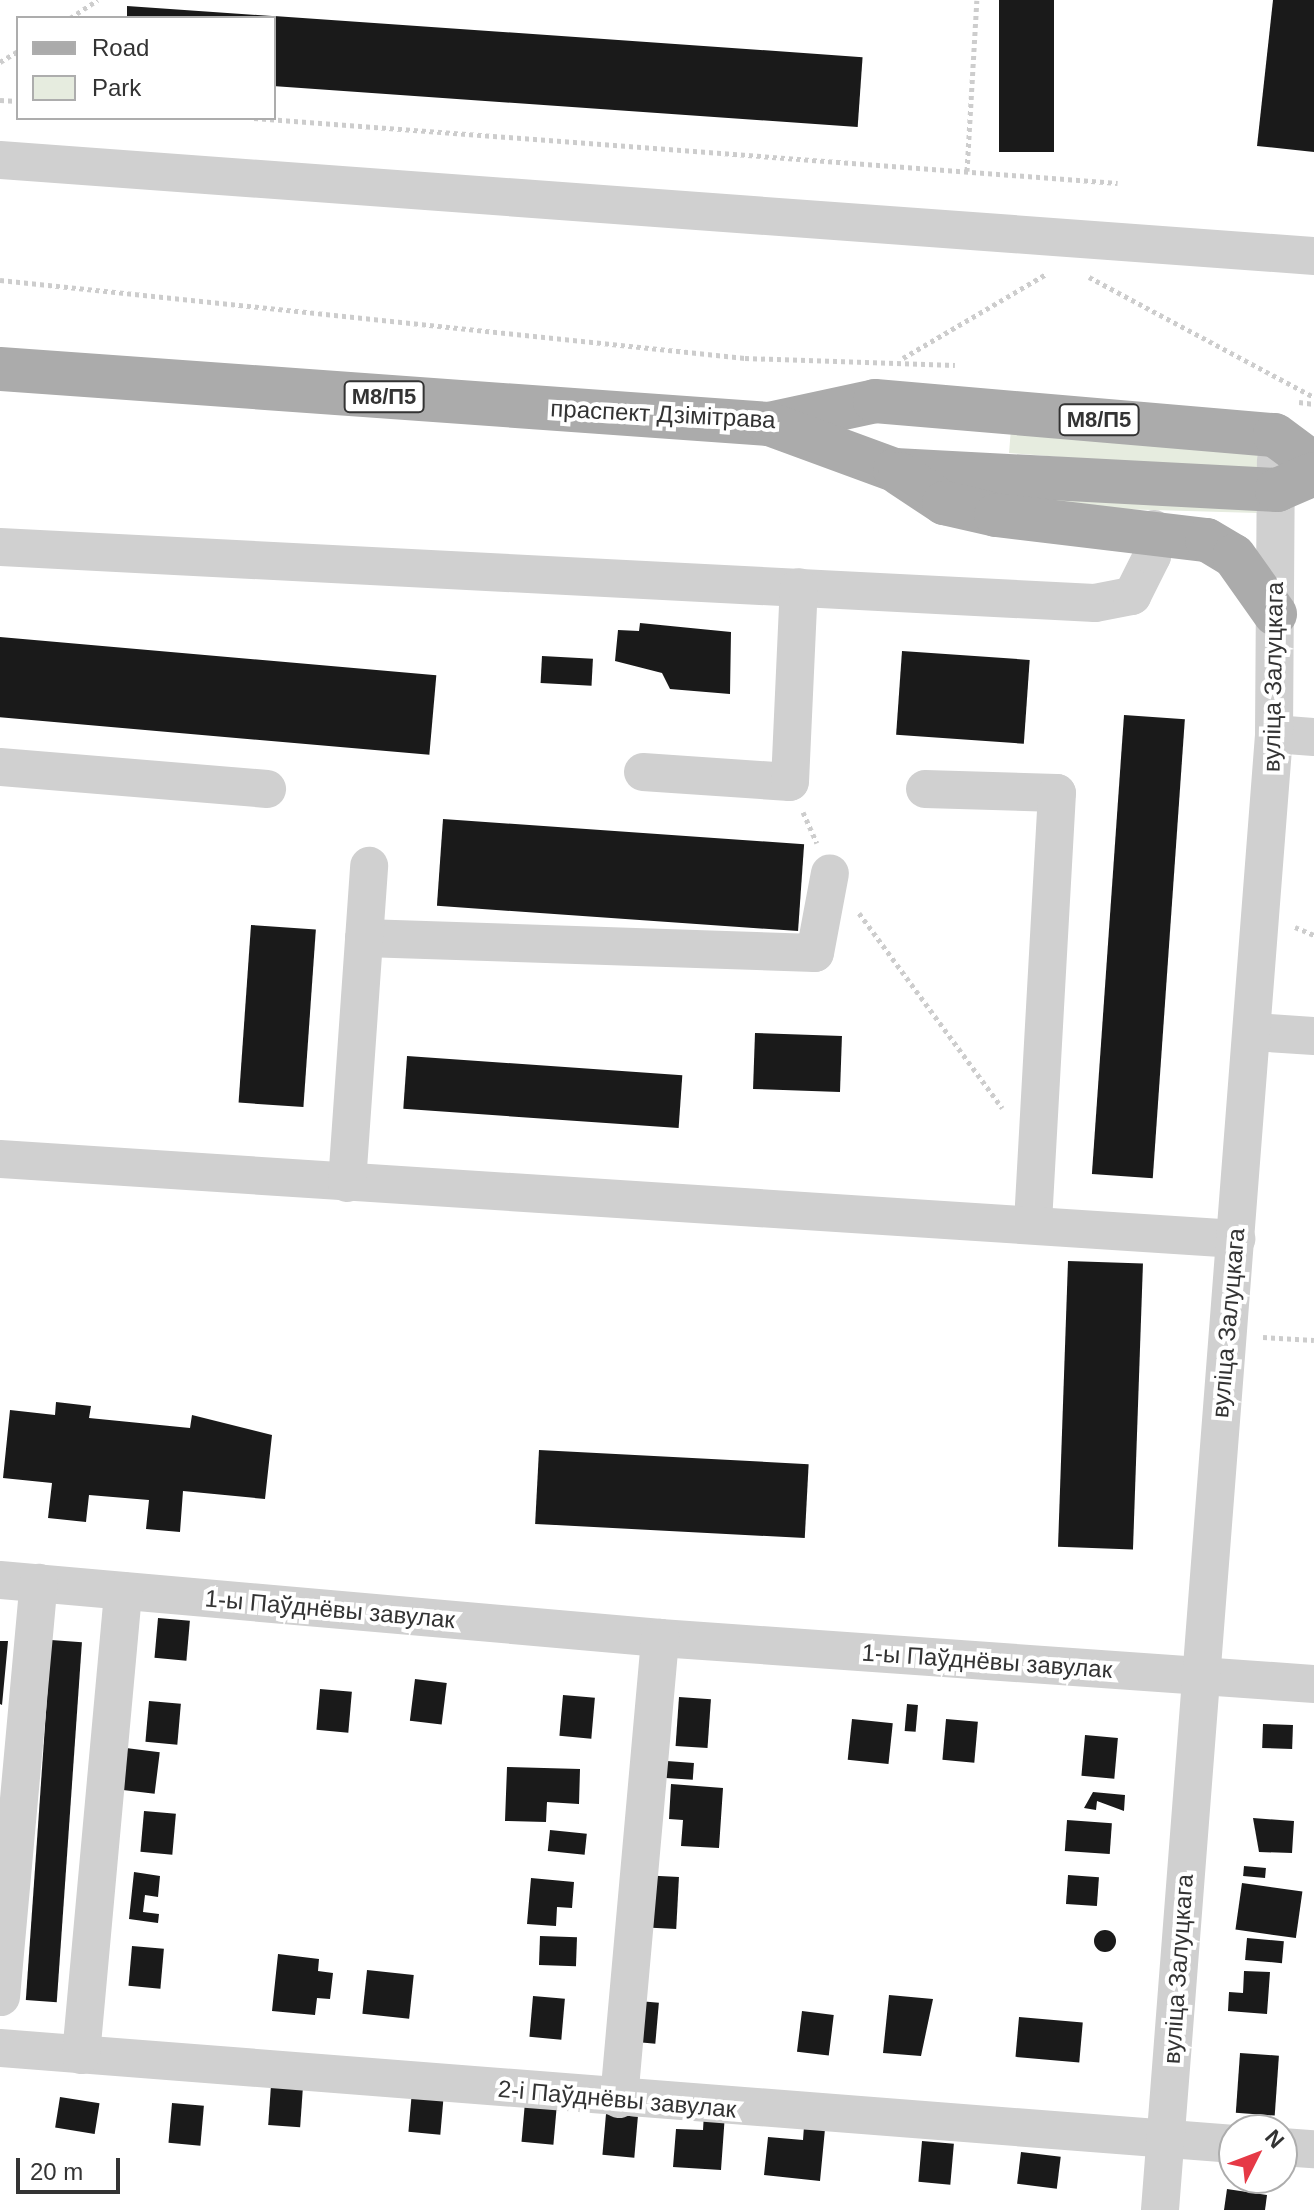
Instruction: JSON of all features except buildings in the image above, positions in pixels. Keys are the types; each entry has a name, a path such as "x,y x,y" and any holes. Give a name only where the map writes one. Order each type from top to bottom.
{"main road":[{"name":"праспект Дзімітрава","path":"0,369 769,424 875,401 1279,418"},
{"path":"1279,418 1314,464"},
{"path":"769,424 895,470 944,503 996,515 1154,529 1207,540 1234,556 1275,614"},
{"path":"895,470 1295,482"}],"street":[{"path":"0,160 1066,248 1314,256"},
{"name":"вуліца Залуцкага","path":"1160,2210 1197,1676 1236,1239 1274,734 1275,614 1295,482 1279,418"},
{"path":"0,547 1095,603 1132,596 1152,556 1154,529"},
{"path":"643,772 790,782 799,587"},
{"path":"1274,734 1314,737"},
{"path":"0,767 267,789"},
{"path":"925,789 1057,793 1033,1223"},
{"path":"347,1183 369,866"},
{"path":"364,938 815,953 830,873"},
{"path":"1252,1032 1314,1036"},
{"path":"0,1159 347,1183 1033,1223 1236,1239"},
{"name":"1-ы Паўднёвы завулак","path":"0,1580 660,1638 1314,1684"},
{"path":"1,1997 39,1583"},
{"path":"81,2055 123,1591"},
{"path":"619,2099 660,1638"},
{"name":"2-і Паўднёвы завулак","path":"0,2048 619,2099 1218,2143"}],"path":[{"path":"73,16 98,0"},
{"path":"967,171 977,0"},
{"path":"276,120 1118,183"},
{"path":"901,359 1066,248 1314,397"},
{"path":"0,280 745,358 901,359 964,366"},
{"path":"1279,418 1314,404"},
{"path":"790,782 830,873 1038,1157"}],"green space":[{"path":"1011,429 1259,447 1263,465 1250,472 1009,453"},
{"path":"1019,485 1253,499 1257,513 1014,506"}]}
